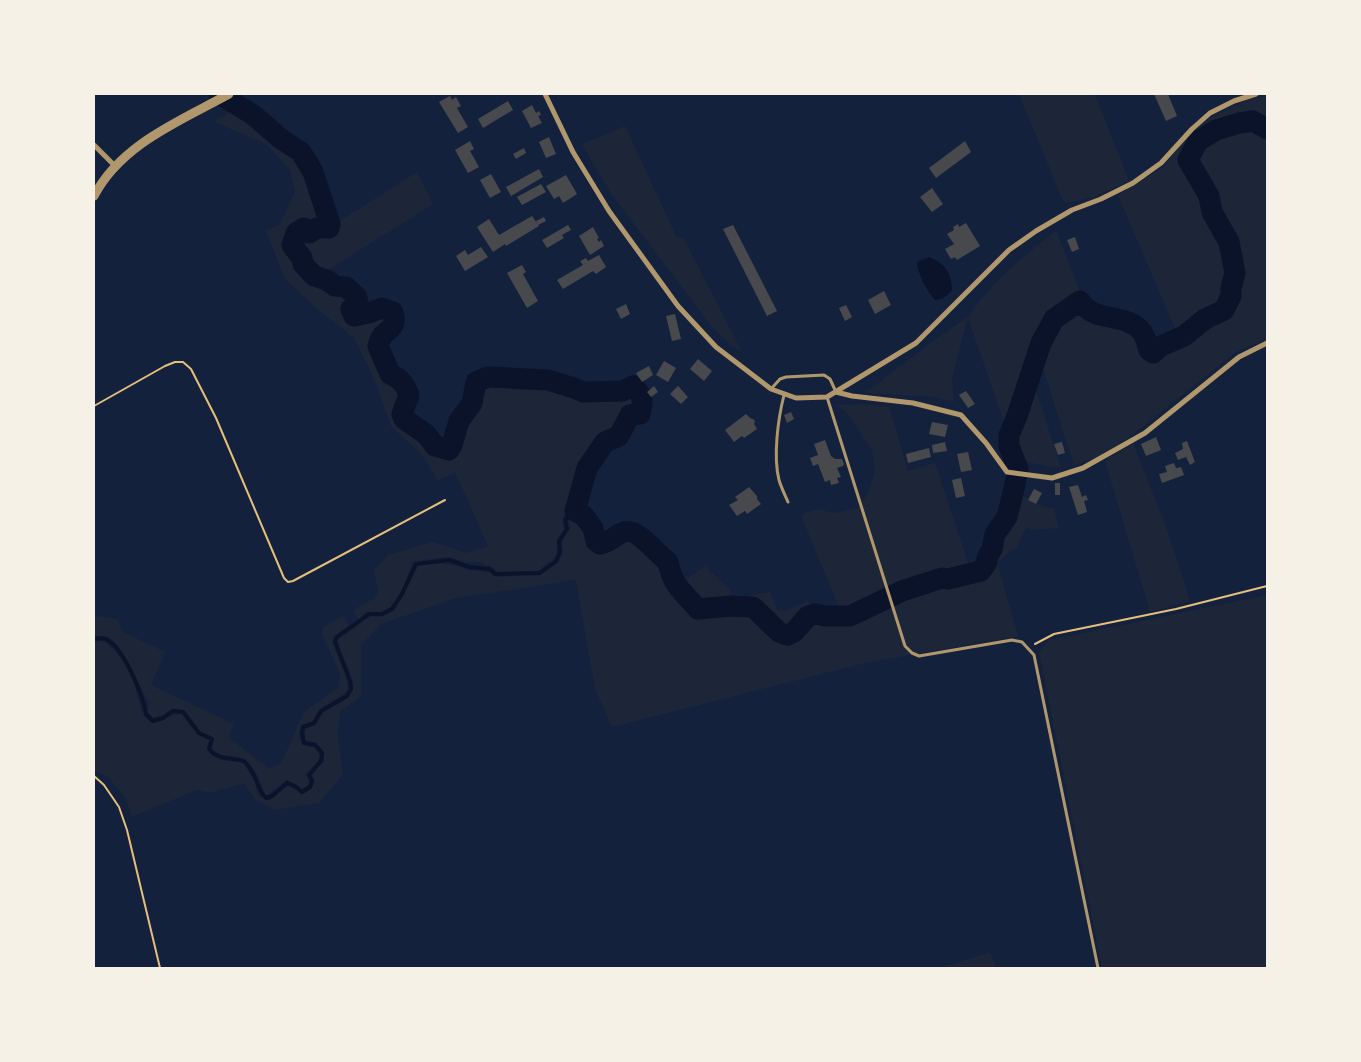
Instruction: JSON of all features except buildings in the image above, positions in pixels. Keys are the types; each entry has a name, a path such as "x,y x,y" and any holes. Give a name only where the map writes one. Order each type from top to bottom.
{"street":[{"path":"94,196 115,166 134,148 229,94"},
{"path":"545,94 573,152 609,211 678,306 716,347 771,389 784,396 796,398 827,397 916,343 1009,250 1036,231 1072,210 1101,199 1133,183 1160,163 1192,128 1210,114 1234,101 1256,94"},
{"path":"94,145 115,166"},
{"path":"836,392 852,396 913,403 961,415 986,443 1006,472 1052,478 1084,468 1146,434 1238,357 1267,343"}],"lane":[{"path":"771,389 786,377 824,375 830,379 836,392"},
{"path":"784,396 781,409 777,466 779,480 788,502"},
{"path":"827,397 905,646 912,653 919,656 1012,640 1022,642 1034,655 1098,968"}],"path":[{"path":"94,406 175,362 184,362 191,368 216,418 284,578 288,582 445,500"},
{"path":"1029,648 1054,634 1176,609 1267,586"},
{"path":"94,776 104,785 120,806 160,968"}],"shaded area":[{"path":"1019,94 1095,94 1129,181 1092,198 1064,203"},
{"path":"1267,96 1267,126 1252,118 1244,117 1215,127 1195,141 1183,161 1200,185 1210,214 1226,244 1231,270 1226,300 1219,310 1201,319 1185,333 1178,335 1118,195 1162,168 1194,131 1210,118 1247,100"},
{"path":"232,111 239,112 298,153 311,176 327,226 317,226 309,230 304,226 296,230 289,244 311,274 325,285 345,290 356,302 349,309 350,316 366,317 382,310 391,315 393,319 391,327 381,334 376,346 381,362 385,372 405,389 406,399 400,418 427,438 434,449 445,453 453,453 462,422 475,404 477,384 486,380 548,383 571,389 584,395 619,393 630,389 636,391 642,403 638,411 627,416 617,434 608,436 583,467 578,493 562,518 564,529 557,540 556,556 537,571 497,572 492,567 480,562 465,562 448,557 413,561 405,583 392,605 387,610 380,612 367,611 358,620 353,610 373,599 378,593 374,570 388,555 433,542 466,553 488,546 455,472 438,481 424,457 391,426 376,383 354,338 316,308 285,279 266,231 280,224 295,192 290,170 266,144 214,122"},
{"path":"1254,124 1267,131 1267,339 1236,352 1131,436 1100,456 1074,465 1039,356 1056,320 1080,304 1085,311 1096,318 1122,323 1134,328 1146,349 1152,355 1170,344 1182,342 1204,324 1227,311 1236,294 1234,289 1238,273 1232,242 1214,210 1212,194 1192,160 1197,148 1206,138 1219,132"},
{"path":"625,126 677,238 683,237 742,352 730,344 712,327 612,195 582,144"},
{"path":"417,172 433,204 320,275 311,270 303,253 296,245 298,234 304,231 308,235 317,231 330,232 332,226"},
{"path":"1056,230 1082,297 1052,318 1036,347 1007,431 968,318 952,378 954,402 935,397 865,393 968,317 982,298 1006,272"},
{"path":"929,257 935,259 943,266 951,279 952,290 947,296 935,300 924,284 917,264 919,261"},
{"path":"1033,381 1061,468 1028,462 1018,453 1012,438 1022,417 1020,413"},
{"path":"863,404 889,407 908,471 935,463 970,569 955,575 944,574 898,585 854,612 841,613 801,515 816,509 835,513 858,508 868,493 875,470 872,450 846,412 835,405"},
{"path":"1133,443 1167,530 1190,601 1150,612 1105,461"},
{"path":"1018,493 1036,504 1054,509 1059,528 1033,530 1026,528 1017,547 997,562 1018,636 865,663 612,727 595,689 576,580 456,598 381,624 361,645 361,696 340,712 337,732 343,774 319,803 274,810 255,799 244,783 210,793 197,790 131,817 127,800 108,777 94,770 94,677 96,673 94,669 94,641 106,644 122,659 132,677 141,710 146,718 152,723 170,716 183,714 197,734 209,740 207,749 215,757 223,760 243,762 255,782 258,796 270,800 288,786 301,794 311,789 315,780 312,777 315,770 324,761 324,752 317,743 305,739 306,729 317,724 327,710 348,697 353,687 353,681 338,640 369,617 382,617 395,610 419,565 438,563 492,573 495,577 540,575 559,562 563,552 562,541 571,527 568,520 573,516 588,526 596,546 612,545 619,536 626,533 643,542 667,563 667,585 672,586 696,612 727,609 753,610 763,623 772,628 782,639 792,642 810,618 815,616 825,619 832,617 845,621 880,604 921,589 968,576 981,577 992,561 997,536 1010,521 1011,510"},
{"path":"705,566 729,589 737,604 697,605 680,584"},
{"path":"770,592 777,610 785,611 808,601 814,611 792,630 780,629 755,604 747,604 748,596"},
{"path":"1267,595 1267,968 1102,968 1039,652 1049,640"},
{"path":"96,616 118,619 121,631 165,652 151,685 234,724 228,737 269,768 281,764 304,712 339,687 340,673 322,635 323,627 343,616 349,626 333,637 332,643 347,681 346,692 323,707 311,723 300,728 299,736 303,745 314,747 320,753 319,760 306,774 309,781 307,786 301,789 287,780 267,795 264,795 258,775 250,764 234,756 219,755 212,748 214,738 199,731 184,710 174,708 164,715 152,718 147,714 149,705 146,697 118,646 109,636 94,636 94,620"},
{"path":"990,952 996,968 941,968"}],"waterway":[{"path":"219,94 252,114 281,139 301,152 313,172 330,224 329,228 317,228 309,233 304,228 296,233 292,245 302,258 303,264 314,276 327,280 335,286 346,287 357,297 358,306 351,309 354,316 382,308 393,312 393,325 383,335 378,346 390,374 402,382 409,395 402,414 404,419 426,434 435,446 449,450 459,421 472,403 476,382 488,377 548,380 583,392 622,391 633,386 642,399 640,414 630,415 619,436 605,442 587,468 575,511 584,516 593,528 596,541 600,544 624,532 635,533 641,537 668,562 675,583 698,609 730,606 753,607 779,632 787,635 794,632 808,616 815,614 850,616 902,591 942,578 948,579 981,571 992,549 995,534 1007,517 1014,489 1018,469 1009,446 1009,435 1041,343 1054,319 1080,301 1094,313 1119,319 1135,326 1142,332 1149,350 1153,353 1161,346 1184,336 1205,319 1224,310 1231,296 1235,273 1229,242 1212,212 1209,196 1188,160 1198,141 1216,130 1253,121 1267,129"},
{"path":"94,639 102,638 110,641 117,649 136,683 146,714 153,721 163,718 173,711 183,712 199,733 212,739 209,749 213,753 221,757 244,761 266,798 272,796 287,783 295,786 302,792 310,787 312,781 309,775 321,761 322,753 315,745 304,743 303,727 314,723 321,711 347,696 351,689 350,681 335,642 337,637 369,614 382,614 392,609 402,594 416,564 449,560 469,567 490,569 495,574 540,573 556,561 560,552 559,541 567,529 565,520 575,511"}]}
